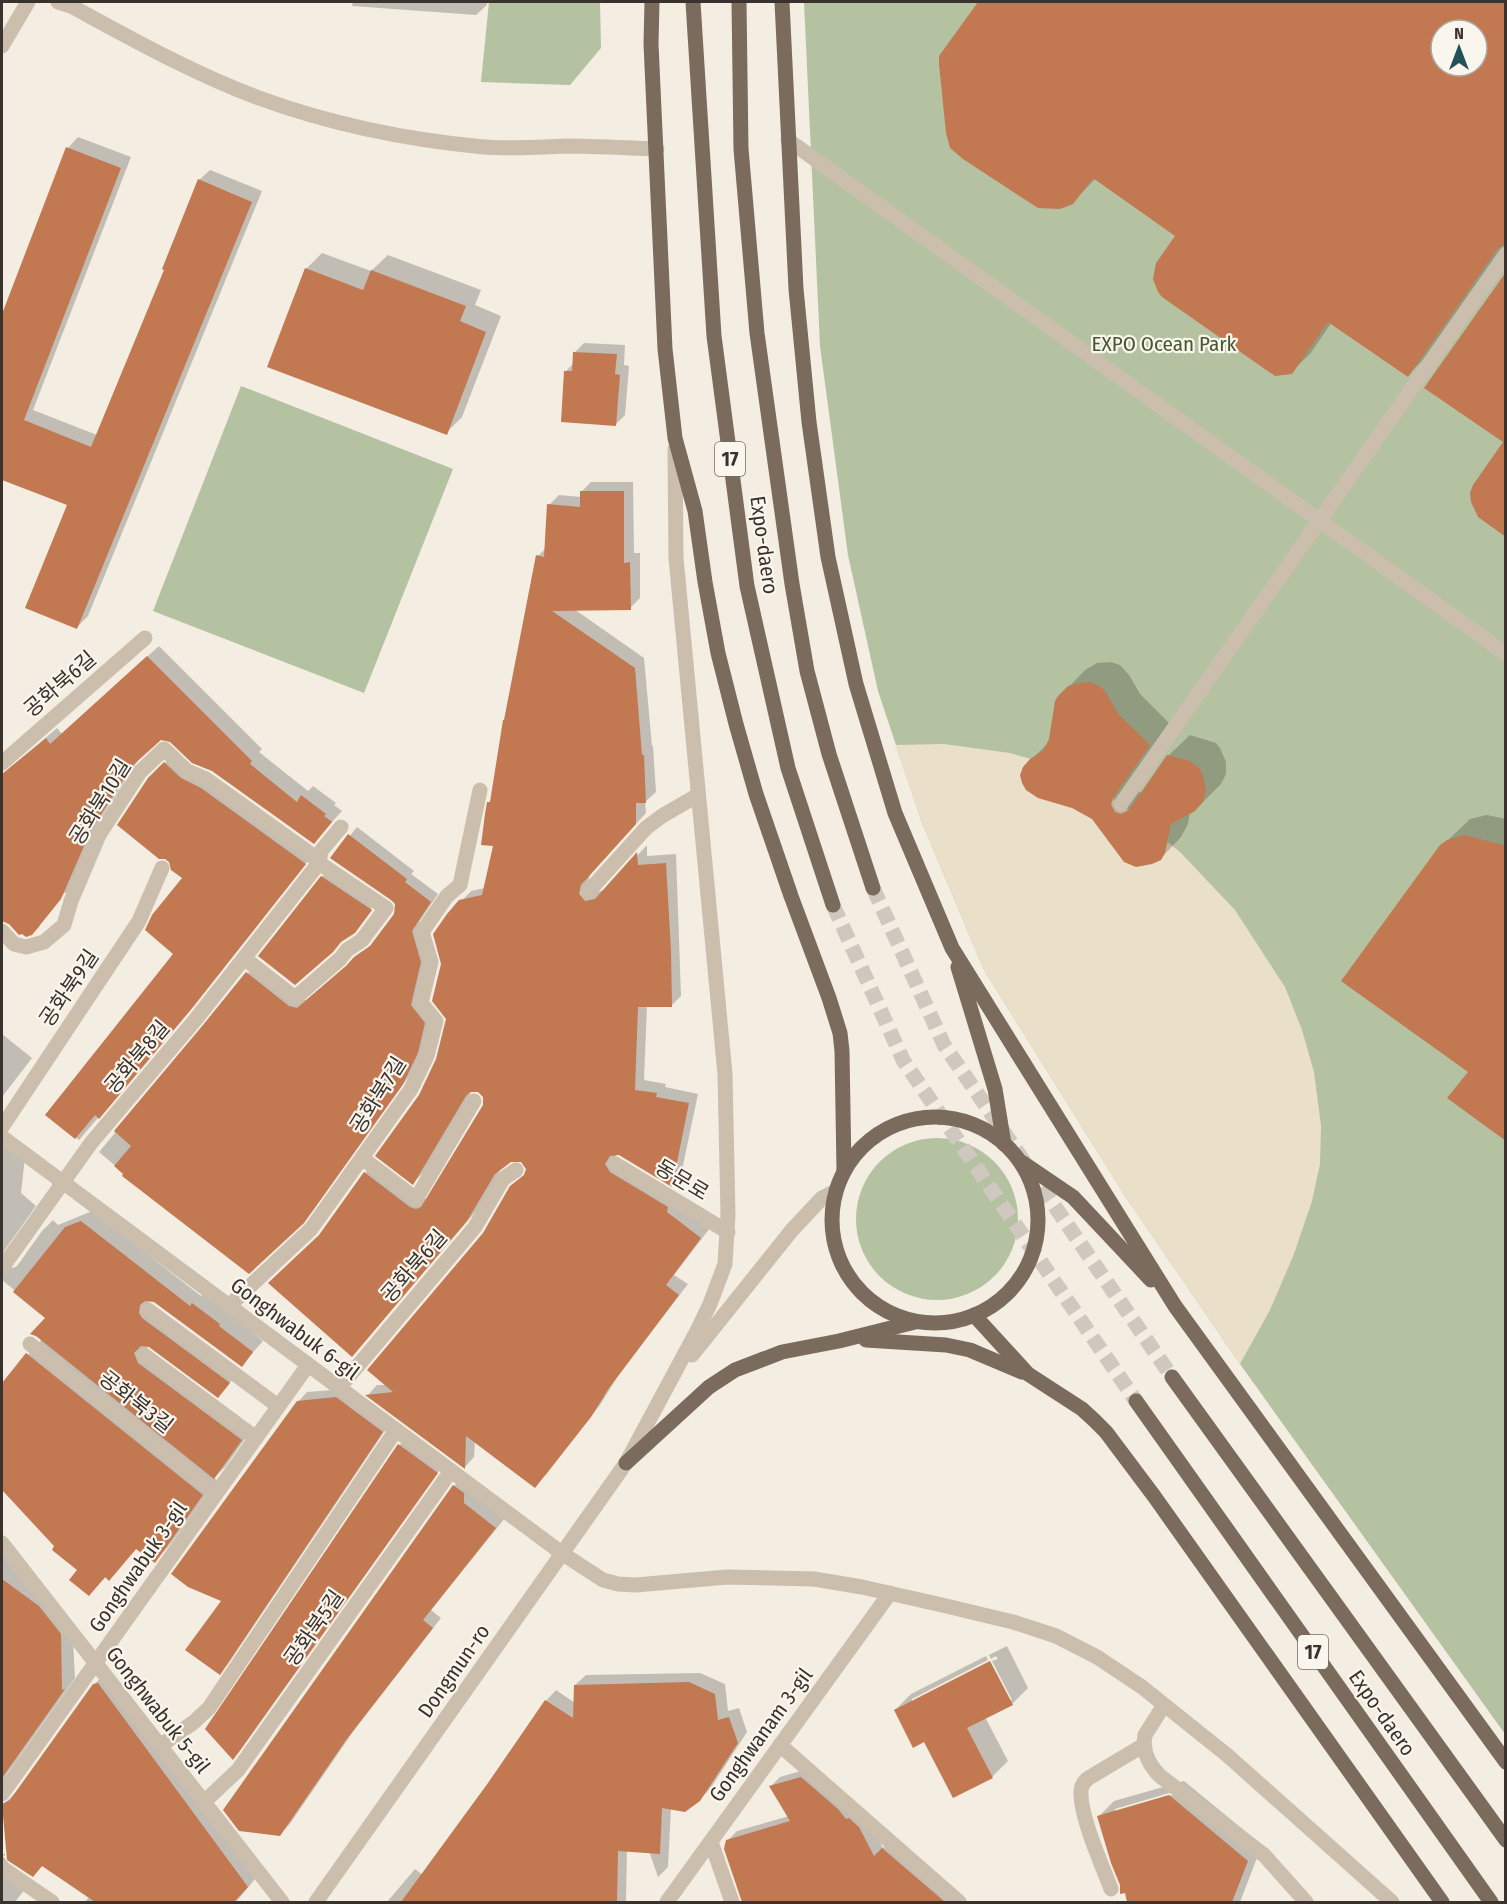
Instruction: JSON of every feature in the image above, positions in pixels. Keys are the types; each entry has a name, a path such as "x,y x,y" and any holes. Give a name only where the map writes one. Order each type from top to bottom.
{"main road":[{"path":"652,2 651,44 665,349 675,438 695,512 712,623 736,724 760,806 830,998 840,1032 844,1170"},
{"name":"Expo-daero","path":"693,2 714,336 747,586 788,768 833,905"},
{"name":"Expo-daero","path":"739,2 741,149 756,321 792,584 807,671 827,743 873,888"},
{"path":"782,2 796,290 809,422 828,557 856,684 896,813 952,948 995,1089 1004,1144"},
{"path":"952,948 1175,1306 1506,1762"},
{"path":"918,1322 900,1317 877,1305 858,1289 847,1275 834,1243 831,1226 836,1191 844,1170 856,1153 871,1139 889,1128 918,1119 949,1118 988,1131 1020,1161 1073,1197 1175,1306"},
{"path":"626,1463 709,1387 735,1370 782,1352 918,1322 946,1322 974,1315 993,1306 1021,1277 1031,1258 1037,1239 1039,1219 1036,1198 1030,1179 1020,1161"},
{"path":"974,1315 1029,1374"},
{"path":"838,1341 900,1341 946,1345 978,1353 1029,1374 1082,1409 1106,1432 1161,1505 1442,1902"},
{"name":"Expo-daero","path":"1172,1377 1506,1840"},
{"name":"Expo-daero","path":"1136,1401 1491,1902"}],"street":[{"path":"2,46 28,2"},
{"path":"58,2 71,6 154,51 258,98 325,118 418,139 486,147 582,146 657,149"},
{"path":"788,141 1506,654"},
{"path":"1121,804 1506,254"},
{"path":"669,1384 698,1329 720,1279 725,1264 728,1233 725,1074 676,558 675,438"},
{"name":"공화북6길","path":"2,763 145,638"},
{"name":"공화북10길","path":"2,931 14,944 26,947 44,942 64,925 71,901 99,836 140,772 164,748 187,771 206,779 308,852 318,863"},
{"name":"공화북7길","path":"229,1306 311,1229 411,1089 427,1056 436,1021 421,1003 431,962 422,932 447,896 460,885 480,790"},
{"path":"588,892 646,828 698,795"},
{"name":"공화북8길","path":"2,1268 91,1143 244,958 318,863 321,851 341,827"},
{"path":"244,958 295,998 340,959 347,950 362,940 386,909 318,863"},
{"name":"공화북9길","path":"2,1127 139,921 162,868"},
{"name":"공화북7길","path":"362,1158 416,1199 474,1101"},
{"name":"Gonghwabuk 6-gil","path":"2,1137 563,1554 603,1580 636,1585 727,1577 814,1579 890,1593 1013,1622 1056,1636 1097,1657 1164,1705 1227,1755 1392,1902"},
{"name":"동문로","path":"615,1164 728,1233"},
{"name":"공화북6길","path":"339,1388 475,1227 503,1179 516,1170"},
{"path":"669,1384 792,1230 816,1204 836,1191"},
{"path":"148,1310 278,1406"},
{"name":"공화북3길","path":"30,1344 216,1493"},
{"path":"144,1355 256,1438"},
{"name":"Gonghwabuk 3-gil","path":"2,1794 308,1365"},
{"name":"Dongmun-ro","path":"316,1902 626,1463 669,1384"},
{"name":"공화북5길","path":"160,1746 194,1722 209,1708 396,1430"},
{"name":"공화북5길","path":"204,1802 238,1770 451,1471"},
{"name":"Gonghwabuk 5-gil","path":"2,1543 282,1902"},
{"name":"Gonghwanam 3-gil","path":"667,1902 890,1593"},
{"path":"1164,1705 1145,1735 1144,1745 1146,1756 1160,1776 1264,1855 1306,1902"},
{"path":"780,1745 959,1902"},
{"path":"1111,1889 1091,1836 1081,1790 1088,1778 1144,1745"},
{"path":"711,1842 732,1902"},
{"path":"2,1869 52,1902"}],"green space":[{"path":"489,2 600,2 601,48 570,85 481,82"},
{"name":"EXPO Ocean Park","path":"804,2 1505,2 1505,1734 1240,1364 1125,1196 984,970 922,823 878,691 848,555 820,346"},
{"path":"241,386 453,469 364,693 153,611"},
{"path":"937,1138 968,1144 994,1162 1012,1188 1018,1219 1012,1250 994,1276 968,1294 937,1300 906,1294 880,1276 862,1250 856,1219 862,1188 880,1162 906,1144"}],"shaded area":[{"path":"944,744 1010,753 1045,763 1083,780 1121,804 1180,852 1235,910 1285,987 1302,1030 1314,1072 1321,1126 1320,1164 1312,1201 1294,1254 1270,1310 1240,1364 1125,1196 984,970 922,823 895,745"}],"building":[{"path":"978,2 1506,2 1506,244 1498,248 1408,377 1328,322 1292,374 1275,376 1162,297 1153,279 1156,263 1175,236 1093,178 1073,204 1060,209 1038,208 950,148 946,133 939,56"},
{"path":"66,147 121,168 24,420 91,447 164,270 162,269 198,179 252,202 77,629 25,608 67,505 2,480 2,314"},
{"path":"305,268 363,290 371,270 466,306 460,321 486,332 447,435 267,367"},
{"path":"1506,272 1506,537 1478,517 1471,502 1470,493 1473,485 1503,442 1424,388"},
{"path":"573,352 617,354 615,374 620,375 616,426 561,422 564,371 572,371"},
{"path":"580,491 624,491 624,563 630,562 631,610 552,611 635,668 642,755 644,755 646,803 636,803 636,824 581,885 579,894 585,901 595,899 637,852 638,865 666,863 672,1007 638,1007 635,1090 657,1093 656,1097 689,1103 672,1187 619,1155 610,1156 605,1164 610,1172 668,1207 667,1212 701,1238 666,1285 679,1295 609,1388 591,1417 535,1488 466,1436 465,1469 365,1395 393,1392 367,1370 483,1233 510,1186 524,1175 526,1169 521,1162 511,1162 495,1174 467,1221 352,1357 268,1283 319,1235 364,1172 410,1207 416,1209 421,1207 483,1105 483,1097 478,1092 470,1092 466,1096 413,1185 375,1156 419,1095 436,1059 446,1019 432,1001 441,964 433,934 459,900 482,895 493,846 481,845 485,814 487,802 490,802 503,720 536,555 544,557 547,504 580,507"},
{"path":"147,656 252,761 250,764 297,802 301,795 326,814 324,816 332,822 314,844 212,771 192,763 170,742 161,740 132,766 91,830 61,899 32,935 26,937 19,935 9,924 2,921 2,774 46,738 50,744"},
{"path":"1089,682 1105,691 1119,715 1150,745 1113,798 1111,804 1115,812 1121,814 1129,810 1167,755 1190,761 1200,769 1203,776 1206,790 1203,802 1195,811 1171,824 1165,853 1161,860 1152,864 1136,867 1124,862 1092,819 1072,808 1038,798 1026,790 1022,783 1020,775 1023,767 1030,759 1043,751 1049,739 1055,701 1058,696 1068,686"},
{"path":"164,762 181,778 201,788 306,864 188,1013 99,1119 95,1115 75,1139 45,1115 173,954 145,930 152,915 182,878 171,870 169,862 159,859 117,825 148,778"},
{"path":"348,834 407,879 405,882 431,902 412,931 421,962 411,1005 425,1023 418,1053 403,1084 304,1223 249,1274 122,1176 123,1174 114,1166 131,1146 114,1131 246,972 289,1006 297,1008 354,957 370,946 394,914 395,904 330,858"},
{"path":"1465,835 1506,846 1506,1141 1447,1098 1468,1072 1341,981 1440,845 1447,840"},
{"path":"321,876 372,910 355,933 341,942 333,952 295,985 258,956"},
{"path":"81,1221 190,1306 192,1303 220,1324 219,1326 253,1352 242,1367 154,1302 145,1301 140,1305 139,1313 142,1318 230,1383 218,1398 149,1347 141,1346 134,1353 138,1363 242,1440 214,1479 36,1336 30,1334 45,1318 13,1292 65,1227"},
{"path":"26,1353 203,1495 155,1563 136,1549 109,1581 105,1577 89,1596 69,1580 77,1570 52,1550 54,1546 2,1490 2,1383"},
{"path":"336,1397 383,1432 220,1675 185,1650 221,1601 188,1587 171,1574 297,1401"},
{"path":"398,1444 438,1473 233,1760 205,1729"},
{"path":"453,1485 464,1493 464,1503 496,1528 423,1620 433,1628 346,1740 280,1836 239,1831 223,1810"},
{"path":"2,1579 39,1606 61,1634 62,1690 65,1689 2,1778"},
{"path":"990,1661 1013,1705 967,1728 993,1778 953,1798 924,1742 913,1748 894,1710"},
{"path":"689,1682 715,1694 718,1720 729,1717 738,1743 700,1801 685,1812 662,1808 660,1854 618,1851 617,1902 401,1902 545,1700 573,1718 574,1685"},
{"path":"98,1683 248,1887 234,1902 95,1902 42,1866 33,1877 7,1860 2,1804 10,1800 93,1684"},
{"path":"801,1777 838,1809 846,1819 849,1818 859,1827 874,1856 882,1848 945,1902 742,1902 724,1849 726,1840 790,1821 769,1786"},
{"path":"1169,1795 1248,1861 1232,1902 1127,1902 1125,1893 1120,1894 1120,1885 1097,1816"}],"tunnel":[{"path":"873,888 944,1045 1172,1377"},
{"path":"833,905 903,1060 1136,1401"}]}
